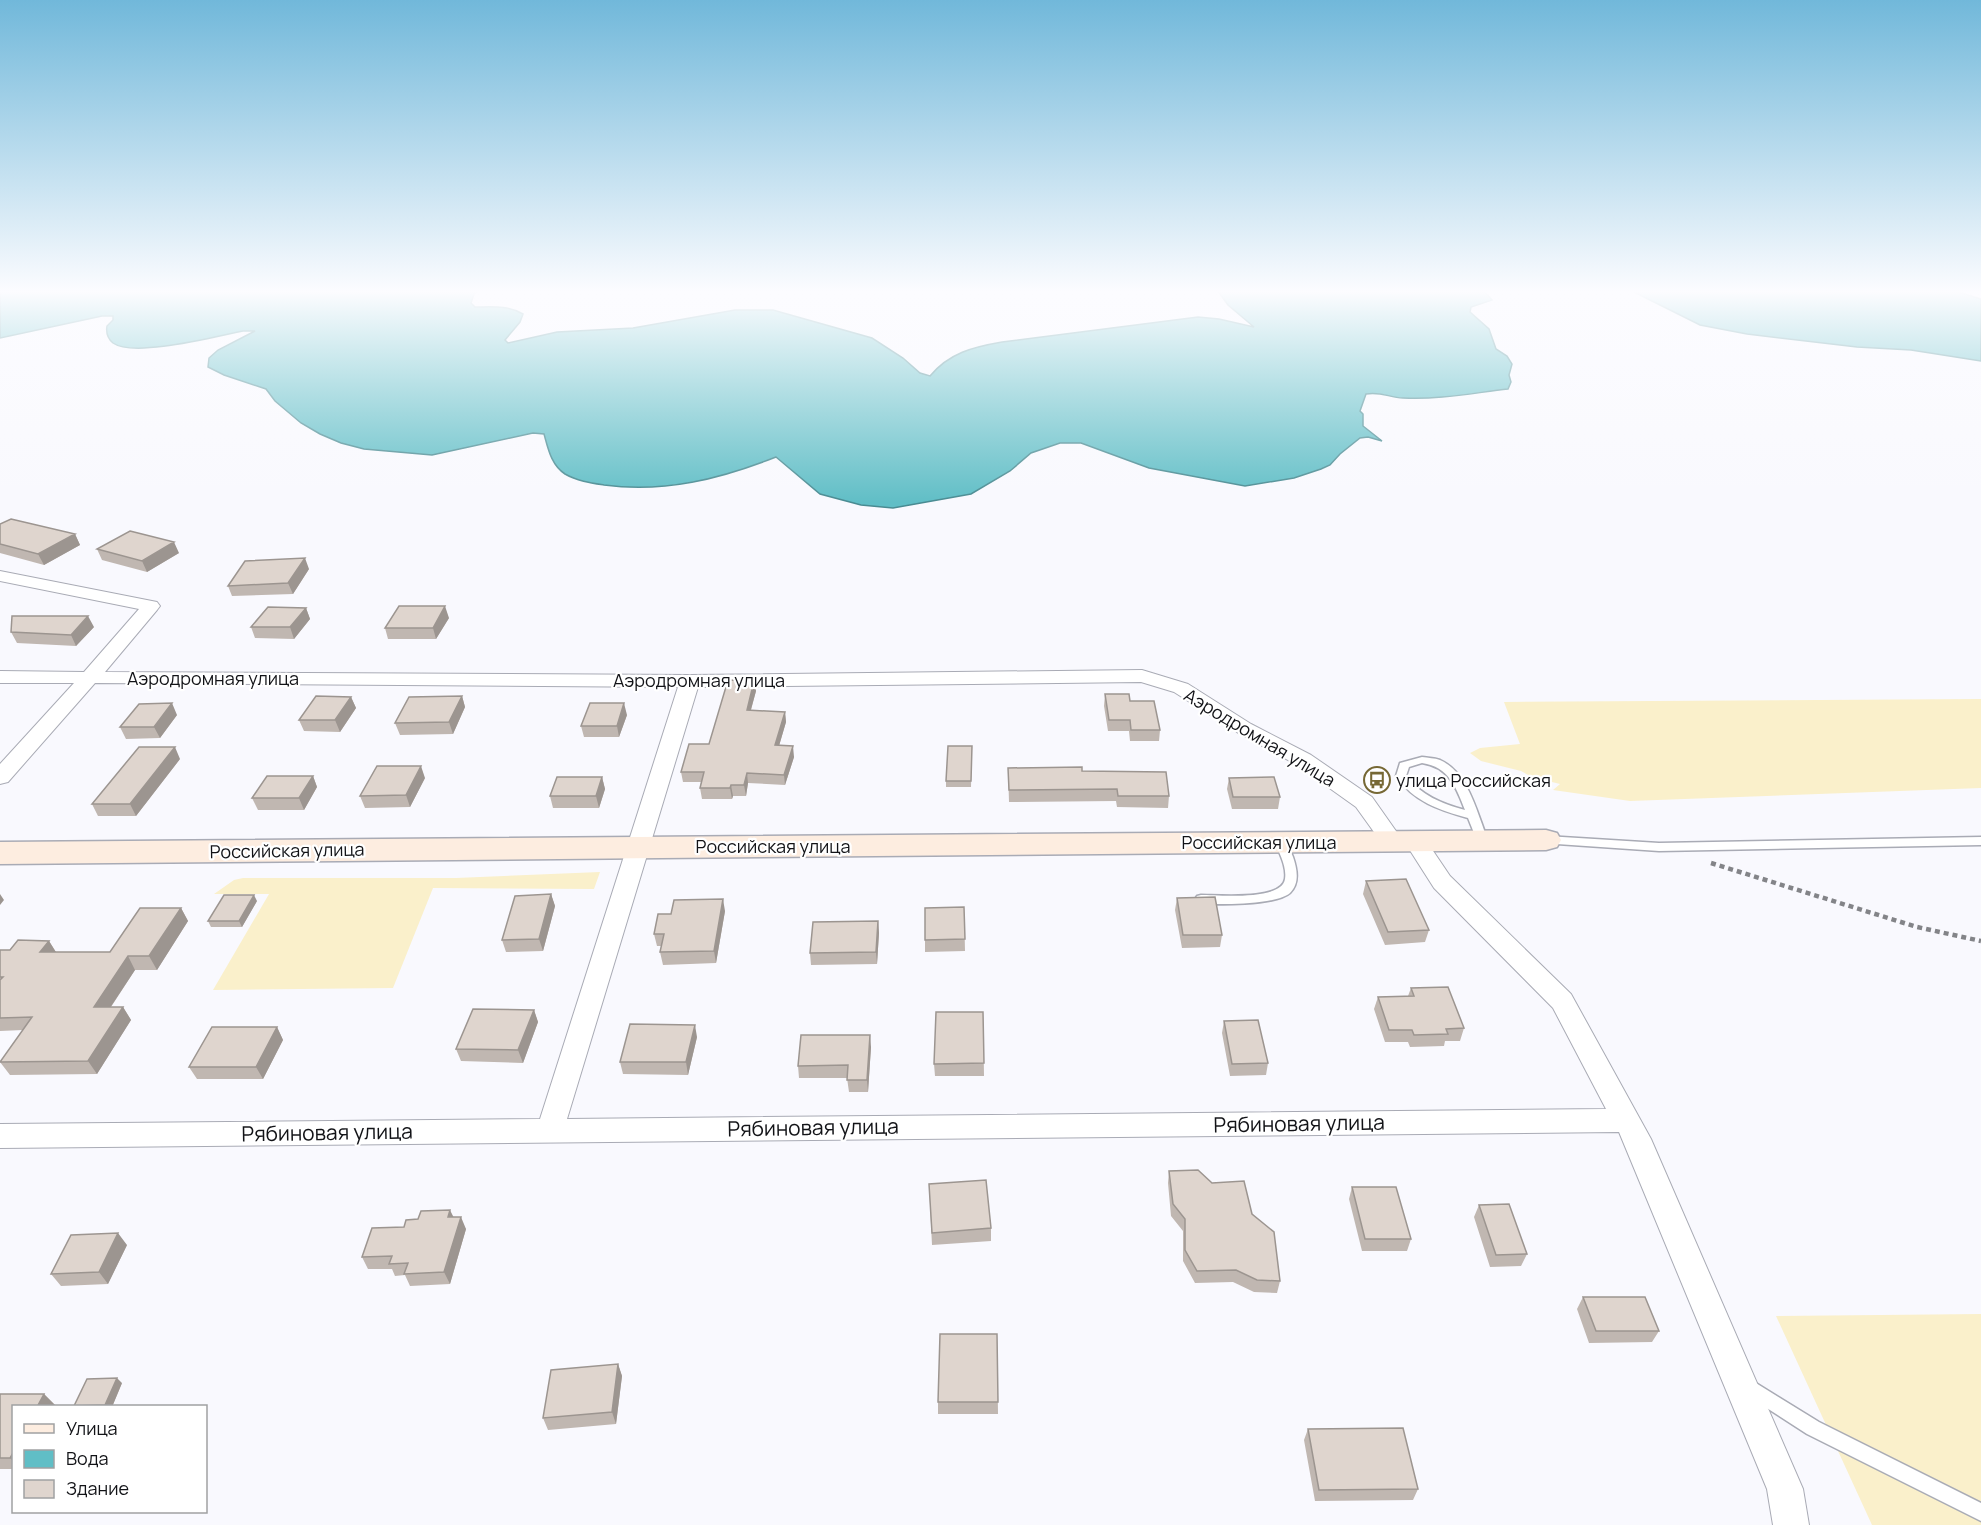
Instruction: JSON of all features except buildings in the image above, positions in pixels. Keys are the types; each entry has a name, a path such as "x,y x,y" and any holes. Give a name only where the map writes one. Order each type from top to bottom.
{"street":[{"path":"0,576 151,606 0,777"},
{"name":"Аэродромная улица","path":"0,677 690,681 1142,676 1181,688 1244,728 1304,760 1364,802 1562,1001 1637,1139 1785,1489 1791,1525"},
{"path":"550,1130 690,681"},
{"name":"Российская улица","path":"0,853 1404,841 1477,827 1546,840"},
{"name":"Рябиновая улица","path":"0,1136 1626,1120"}],"lane":[{"path":"1429,759 1443,763 1455,775 1477,827 1423,799 1408,788 1401,776 1404,765 1429,759"},
{"path":"1546,840 1659,847 1981,841"},
{"path":"1184,899 1278,896 1286,891 1290,882 1290,870 1281,842"},
{"path":"1738,1380 1813,1428 1981,1512"}],"path":[{"path":"1704,861 1917,927 1981,941"}],"sand":[{"path":"1981,699 1981,788 1630,801 1553,790 1560,784 1481,761 1470,753 1480,748 1520,744 1504,702"},
{"path":"600,872 594,889 433,888 393,988 213,990 269,894 214,894 234,880 243,878 456,878"},
{"path":"1981,1314 1981,1525 1872,1525 1776,1316"}],"water":[{"path":"209,361 907,361 920,373 930,376 946,361 1510,361 1512,364 1509,375 1511,382 1508,389 1429,398 1398,398 1376,393 1366,394 1360,411 1363,414 1363,426 1382,441 1368,437 1360,438 1330,465 1294,478 1245,486 1149,468 1081,443 1060,443 1031,453 1010,471 971,494 893,508 861,505 820,494 776,457 713,478 670,485 627,487 589,482 565,474 553,461 544,434 533,433 432,455 364,449 341,443 301,423 275,401 266,389 224,375 208,367"}],"place":[{"name":"улица Российская","path":"1377,780"}]}
